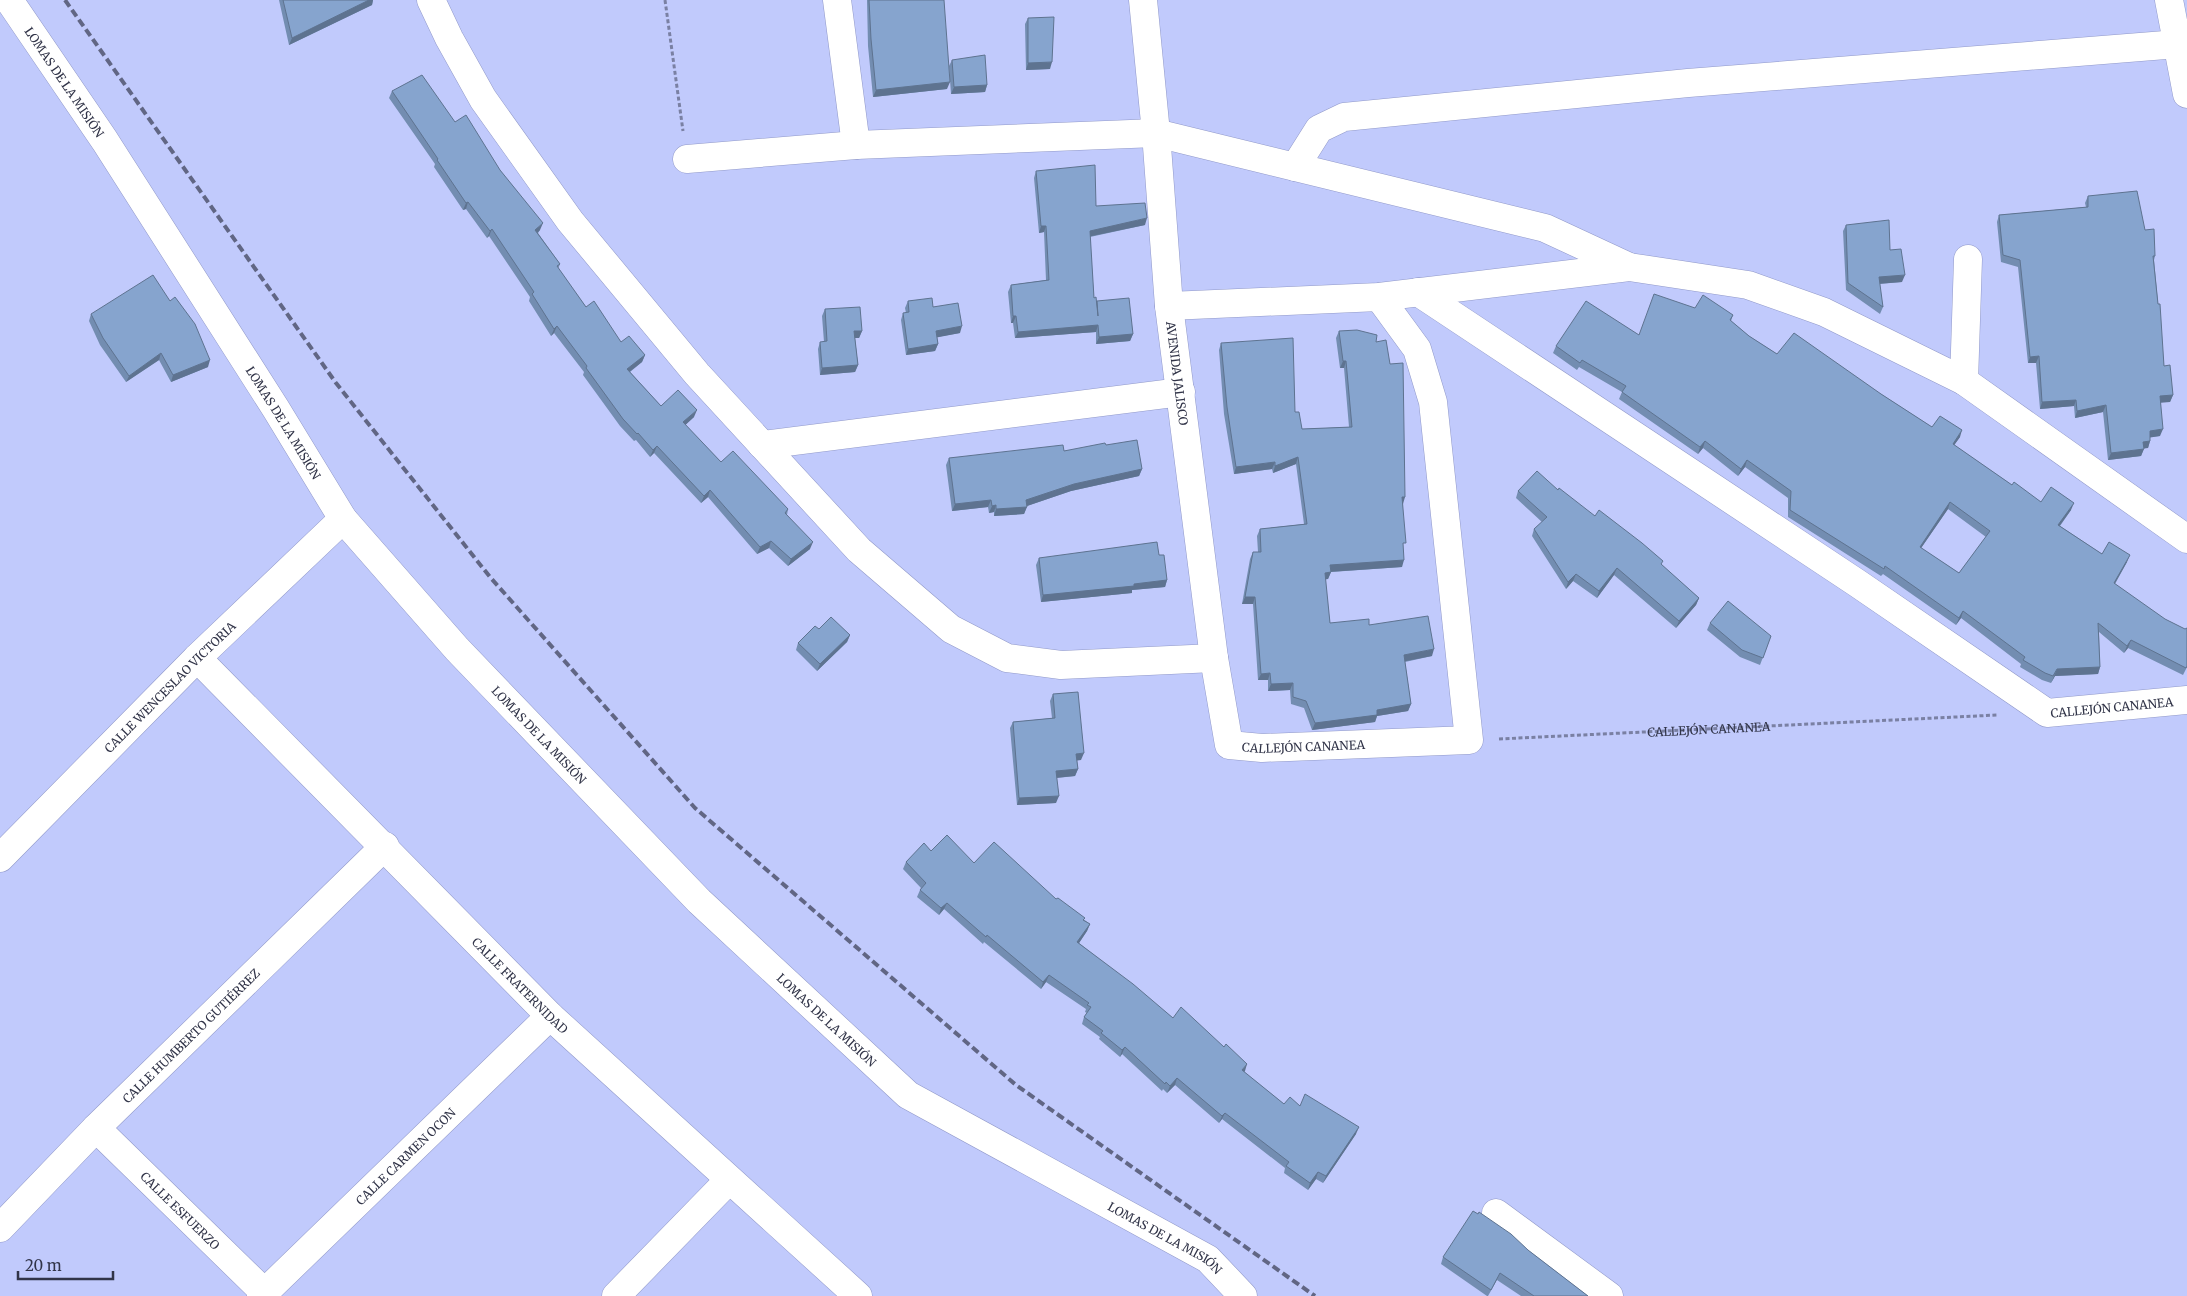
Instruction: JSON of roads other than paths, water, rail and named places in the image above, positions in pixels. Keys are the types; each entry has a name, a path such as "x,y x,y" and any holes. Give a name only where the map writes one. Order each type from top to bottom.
{"street":[{"name":"LOMAS DE LA MISIÓN","path":"9,0 105,141 276,409 343,519 457,649 692,894 908,1095 1208,1259 1243,1296"},
{"path":"431,0 483,99 570,221 697,374 859,550 951,629 1007,658 1061,666 1214,658"},
{"path":"837,0 856,145"},
{"name":"AVENIDA JALISCO","path":"1143,0 1156,133 1169,306 1214,658 1229,745"},
{"path":"2170,0 2187,94"},
{"path":"1294,167 1319,130 1344,117 1698,82 2178,44"},
{"path":"687,158 856,145 1156,133 1545,228 1629,267"},
{"path":"1964,381 1968,258"},
{"path":"1169,306 1379,297 1629,267 1748,284 1824,312 1964,381 2187,539"},
{"name":"CALLEJÓN CANANEA","path":"1418,292 2048,713 2187,700"},
{"name":"CALLEJÓN CANANEA","path":"1229,745 1262,748 1469,740 1432,402 1417,349 1379,297"},
{"path":"762,445 1181,392"},
{"name":"CALLE WENCESLAO VICTORIA","path":"0,858 197,658 343,519"},
{"name":"CALLE FRATERNIDAD","path":"197,658 385,846 550,1016 858,1296"},
{"name":"CALLE HUMBERTO GUTIÉRREZ","path":"0,1228 96,1128 385,846"},
{"name":"CALLE CARMEN OCON","path":"262,1294 550,1016"},
{"name":"CALLE ESFUERZO","path":"96,1128 262,1294"},
{"path":"616,1296 729,1180"},
{"path":"1496,1213 1609,1296"}],"railway":[{"path":"65,0 336,383 490,577 695,808 1016,1085 1315,1296"}]}
